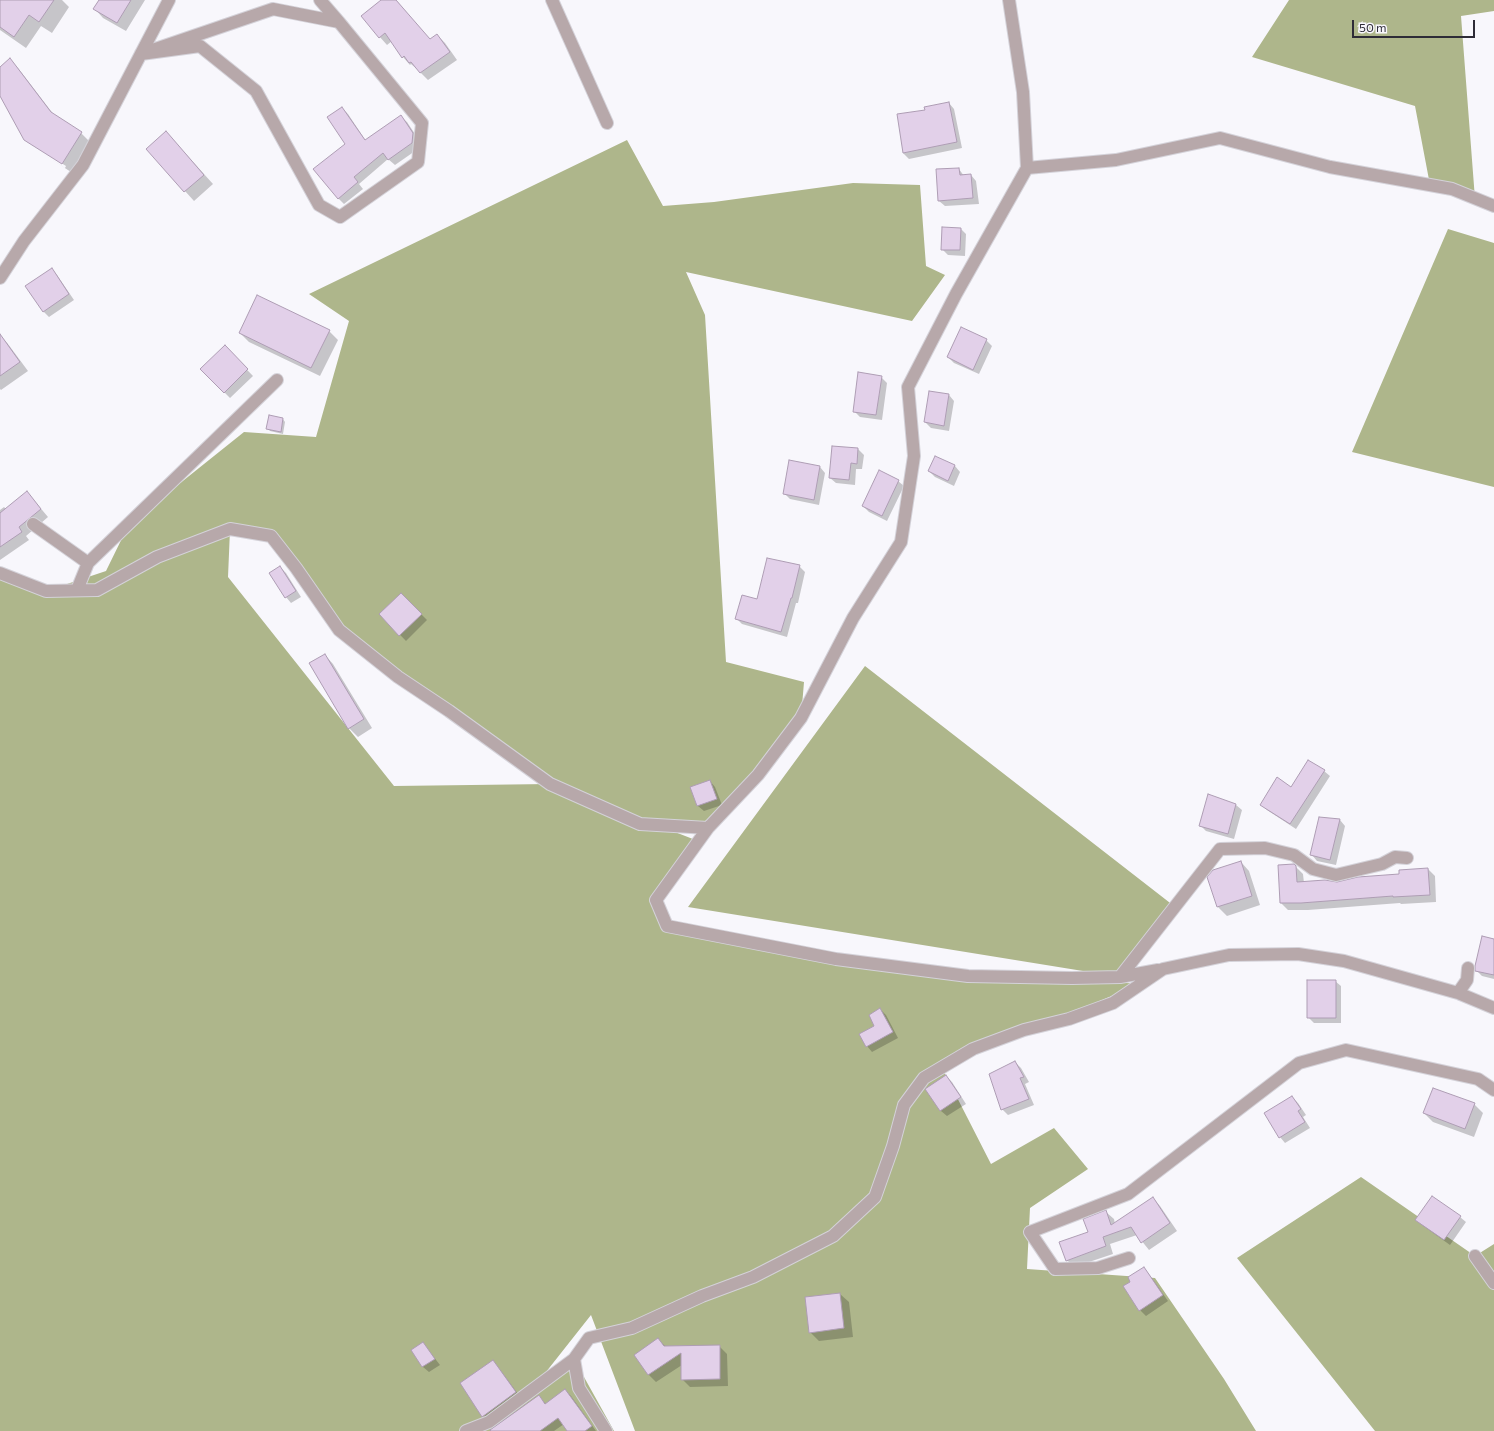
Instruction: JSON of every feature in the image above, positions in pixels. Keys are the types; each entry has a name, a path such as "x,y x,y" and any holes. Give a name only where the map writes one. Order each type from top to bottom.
{"street":[{"path":"0,278 24,241 83,164 169,0"},
{"path":"141,54 200,46 256,91 319,205 340,217 418,162 422,123 320,0"},
{"path":"552,0 607,122"},
{"path":"1009,0 1023,92 1027,168 956,294 908,387 914,456 901,542 853,618 801,718 758,775 708,828 656,900 667,926 836,959 968,976 1072,978 1120,977 1229,955 1298,954 1344,961 1458,993 1494,1008"},
{"path":"141,54 273,9 339,22"},
{"path":"1027,168 1116,160 1220,138 1330,167 1452,189 1494,206"},
{"path":"78,590 88,563 277,380"},
{"path":"33,524 88,563"},
{"path":"0,573 46,591 97,590 157,557 230,529 271,536 296,568 339,630 398,677 449,711 550,784 640,824 708,828"},
{"path":"1120,977 1220,849 1266,848 1294,855 1313,870 1336,875 1382,864 1395,857 1407,858"},
{"path":"1458,993 1467,980 1468,968"},
{"path":"466,1431 489,1422 574,1359 589,1338 632,1328 702,1296 753,1277 833,1236 875,1197 893,1146 904,1105 924,1078 973,1049 1024,1030 1069,1019 1113,1003 1163,969"},
{"path":"1129,1258 1098,1268 1055,1268 1030,1232 1128,1194 1299,1063 1346,1050 1478,1079 1494,1090"},
{"path":"1475,1256 1494,1283"},
{"path":"574,1359 579,1388 606,1431"}],"green space":[{"path":"1289,0 1494,0 1494,11 1461,16 1475,199 1430,185 1415,106 1252,57"},
{"path":"627,140 663,206 714,202 853,183 920,185 926,266 945,275 912,321 686,272 705,315 726,662 804,682 801,718 708,828 657,825 698,841 656,900 668,926 891,966 1140,984 942,1068 991,1164 1054,1128 1088,1169 1030,1208 1027,1269 1155,1278 1224,1379 1256,1431 635,1431 591,1315 546,1372 574,1359 614,1431 0,1431 0,573 46,591 106,571 129,524 244,432 316,437 349,321 309,294","holes":["230,530 271,536 339,630 549,784 394,786 228,577"]},
{"path":"1448,229 1494,243 1494,487 1352,452"},
{"path":"865,666 1174,906 1120,977 688,907"},
{"path":"1361,1177 1475,1256 1494,1244 1494,1431 1375,1431 1237,1258"}],"building":[{"path":"0,0 54,0 39,22 29,15 14,37 0,27"},
{"path":"99,0 131,0 117,23 93,9"},
{"path":"381,0 396,0 430,39 437,34 450,52 420,73 404,56 402,58 385,33 379,38 361,16"},
{"path":"10,58 51,112 82,132 62,164 24,140 0,96 0,67"},
{"path":"949,102 957,142 903,153 897,114 925,110 924,107"},
{"path":"342,107 365,140 401,115 413,133 412,143 388,160 383,153 354,177 358,182 338,199 313,169 345,144 327,117"},
{"path":"166,131 204,175 184,192 146,149"},
{"path":"959,168 960,175 971,174 973,198 938,201 936,169"},
{"path":"942,227 961,228 960,250 941,250"},
{"path":"52,268 69,294 43,312 25,286"},
{"path":"257,295 330,330 311,368 239,333"},
{"path":"961,327 987,339 973,370 947,357"},
{"path":"0,334 20,362 0,376"},
{"path":"225,345 248,369 224,393 200,369"},
{"path":"858,372 882,376 876,415 853,412"},
{"path":"929,391 949,394 944,426 924,422"},
{"path":"269,415 283,418 281,432 266,429"},
{"path":"832,446 858,448 857,464 851,463 849,480 829,478"},
{"path":"935,456 955,465 948,481 928,471"},
{"path":"789,460 820,466 814,500 783,494"},
{"path":"879,470 899,480 882,516 862,506"},
{"path":"27,491 41,509 19,527 22,532 0,547 0,513"},
{"path":"767,558 800,565 792,598 781,632 735,619 742,595 757,599"},
{"path":"280,566 296,591 285,598 269,573"},
{"path":"401,593 422,614 399,636 379,614"},
{"path":"325,654 364,719 348,729 309,663"},
{"path":"1308,760 1325,770 1290,824 1260,805 1277,777 1291,787"},
{"path":"710,780 717,799 697,806 690,787"},
{"path":"1208,794 1236,804 1228,834 1199,826"},
{"path":"1319,817 1340,819 1330,860 1310,855"},
{"path":"1241,861 1252,896 1217,907 1207,877 1213,870"},
{"path":"1294,864 1296,866 1297,882 1325,880 1337,882 1358,877 1399,874 1399,870 1428,868 1430,895 1280,903 1278,865"},
{"path":"1482,936 1494,939 1494,975 1475,971"},
{"path":"1307,980 1336,980 1336,1018 1307,1018"},
{"path":"880,1008 893,1032 866,1047 859,1034 874,1026 869,1015"},
{"path":"1015,1061 1024,1077 1020,1078 1029,1099 1001,1110 989,1074"},
{"path":"946,1075 961,1097 940,1111 925,1089"},
{"path":"1433,1088 1475,1103 1465,1129 1423,1113"},
{"path":"1292,1096 1301,1109 1298,1111 1305,1122 1279,1138 1264,1113"},
{"path":"1432,1196 1461,1216 1444,1240 1415,1220"},
{"path":"1153,1197 1170,1223 1141,1243 1131,1227 1103,1237 1106,1246 1066,1261 1059,1242 1088,1232 1083,1219 1106,1210 1111,1225"},
{"path":"1144,1267 1163,1295 1139,1311 1123,1286 1130,1282 1128,1277"},
{"path":"840,1293 844,1328 809,1333 805,1297"},
{"path":"658,1338 664,1346 720,1345 720,1379 681,1380 681,1353 648,1375 634,1355"},
{"path":"423,1342 435,1359 422,1367 411,1350"},
{"path":"493,1360 516,1392 482,1417 460,1383"},
{"path":"565,1389 592,1426 585,1431 567,1431 558,1418 540,1431 490,1430 539,1395 545,1404"}]}
